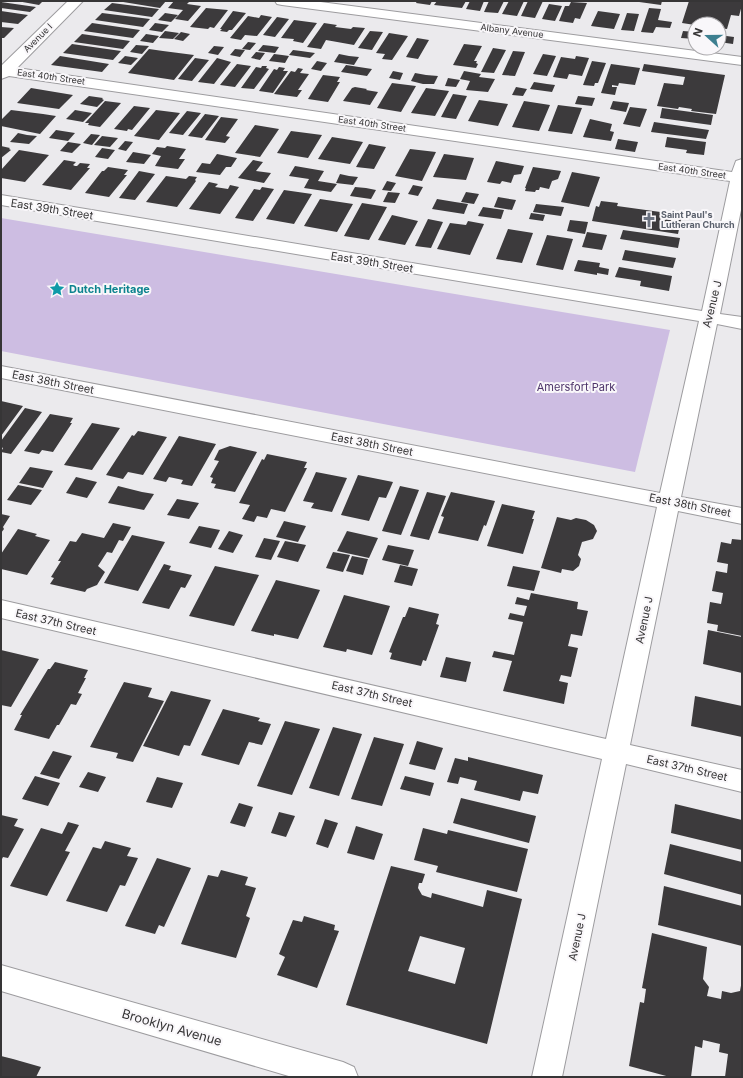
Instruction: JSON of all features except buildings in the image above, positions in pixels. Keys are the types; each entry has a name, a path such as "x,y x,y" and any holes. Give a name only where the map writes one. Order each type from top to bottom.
{"street":[{"name":"Avenue I","path":"2,72 76,1"},
{"name":"Albany Avenue","path":"282,1 742,61"},
{"name":"East 40th Street","path":"2,72 741,173"},
{"name":"Avenue J","path":"547,1077 708,318 713,304 741,173"},
{"name":"East 39th Street","path":"1,200 742,324"},
{"name":"East 38th Street","path":"1,372 742,516"},
{"name":"East 37th Street","path":"1,609 742,781"},
{"name":"Brooklyn Avenue","path":"1,978 343,1077"}],"green space":[{"name":"Amersfort Park","path":"1,218 670,330 635,472 1,351"}],"place":[{"name":"Saint Paul's Lutheran Church","path":"649,220"},
{"name":"Dutch Heritage","path":"57,289"}]}
